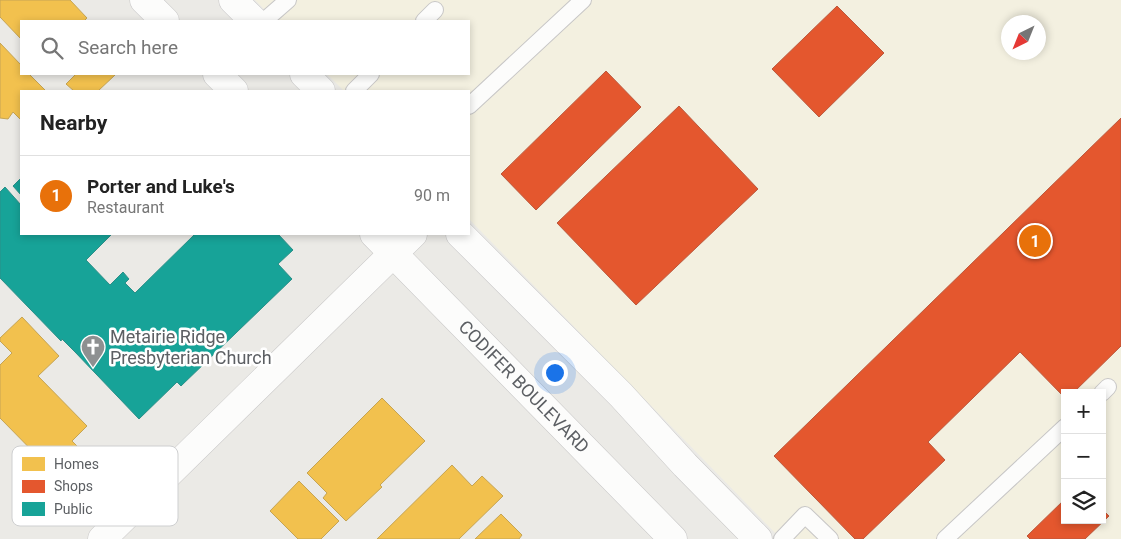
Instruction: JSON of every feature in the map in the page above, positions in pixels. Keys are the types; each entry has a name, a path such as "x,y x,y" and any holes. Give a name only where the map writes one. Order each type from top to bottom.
{"street":[{"path":"144,0 164,20"},
{"path":"233,0 253,20"},
{"path":"218,75 233,90"},
{"path":"305,75 320,90"},
{"name":"CODIFER BOULEVARD","path":"375,235 673,539"},
{"path":"178,464 413,235"},
{"path":"461,235 622,395 685,464 758,539"},
{"path":"102,539 115,526"}],"lane":[{"path":"265,20 288,0"},
{"path":"470,105 583,0"},
{"path":"355,90 370,75"},
{"path":"945,539 1061,431"},
{"path":"782,539 805,515 830,539"}],"shaded area":[{"path":"255,0 1121,0 1121,539 781,539 470,220 470,90 343,90 328,75 470,75 470,20 275,20"}],"building: Homes":[{"path":"0,0 70,0 87,18 85,20 20,20 20,38 0,17"},
{"path":"0,43 20,64 20,75 30,75 45,90 20,90 20,119 13,112 8,119 0,118"},
{"path":"75,75 115,75 99,90 73,90 66,84"},
{"path":"22,317 59,356 38,376 87,426 72,441 77,446 28,446 0,418 0,365 12,353 0,341 0,338"},
{"path":"382,398 425,441 380,485 382,487 346,521 323,498 327,493 307,473"},
{"path":"452,465 472,486 482,476 503,496 459,539 377,539"},
{"path":"299,481 339,521 321,539 298,539 270,511"},
{"path":"501,514 522,535 519,539 475,539"}],"building: Shops":[{"path":"837,6 884,53 819,117 772,69"},
{"path":"606,71 641,107 536,210 501,174"},
{"path":"679,106 758,189 636,305 557,223"},
{"path":"1121,118 1121,346 1077,389 1061,389 1061,394 1020,352 928,442 945,460 863,539 855,539 774,456"},
{"path":"1061,503 1061,524 1101,524 1085,539 1030,539 1027,536"}],"building: Public":[{"path":"20,179 20,194 13,186"},
{"path":"5,187 20,204 20,235 111,235 86,260 110,285 123,272 129,279 125,283 135,293 194,235 279,235 293,250 278,264 292,279 181,386 177,382 139,419 0,278 0,192"}],"place":[{"name":"Porter and Luke's","path":"1035,241"},
{"name":"Metairie Ridge Presbyterian Church","path":"93,368"}]}
